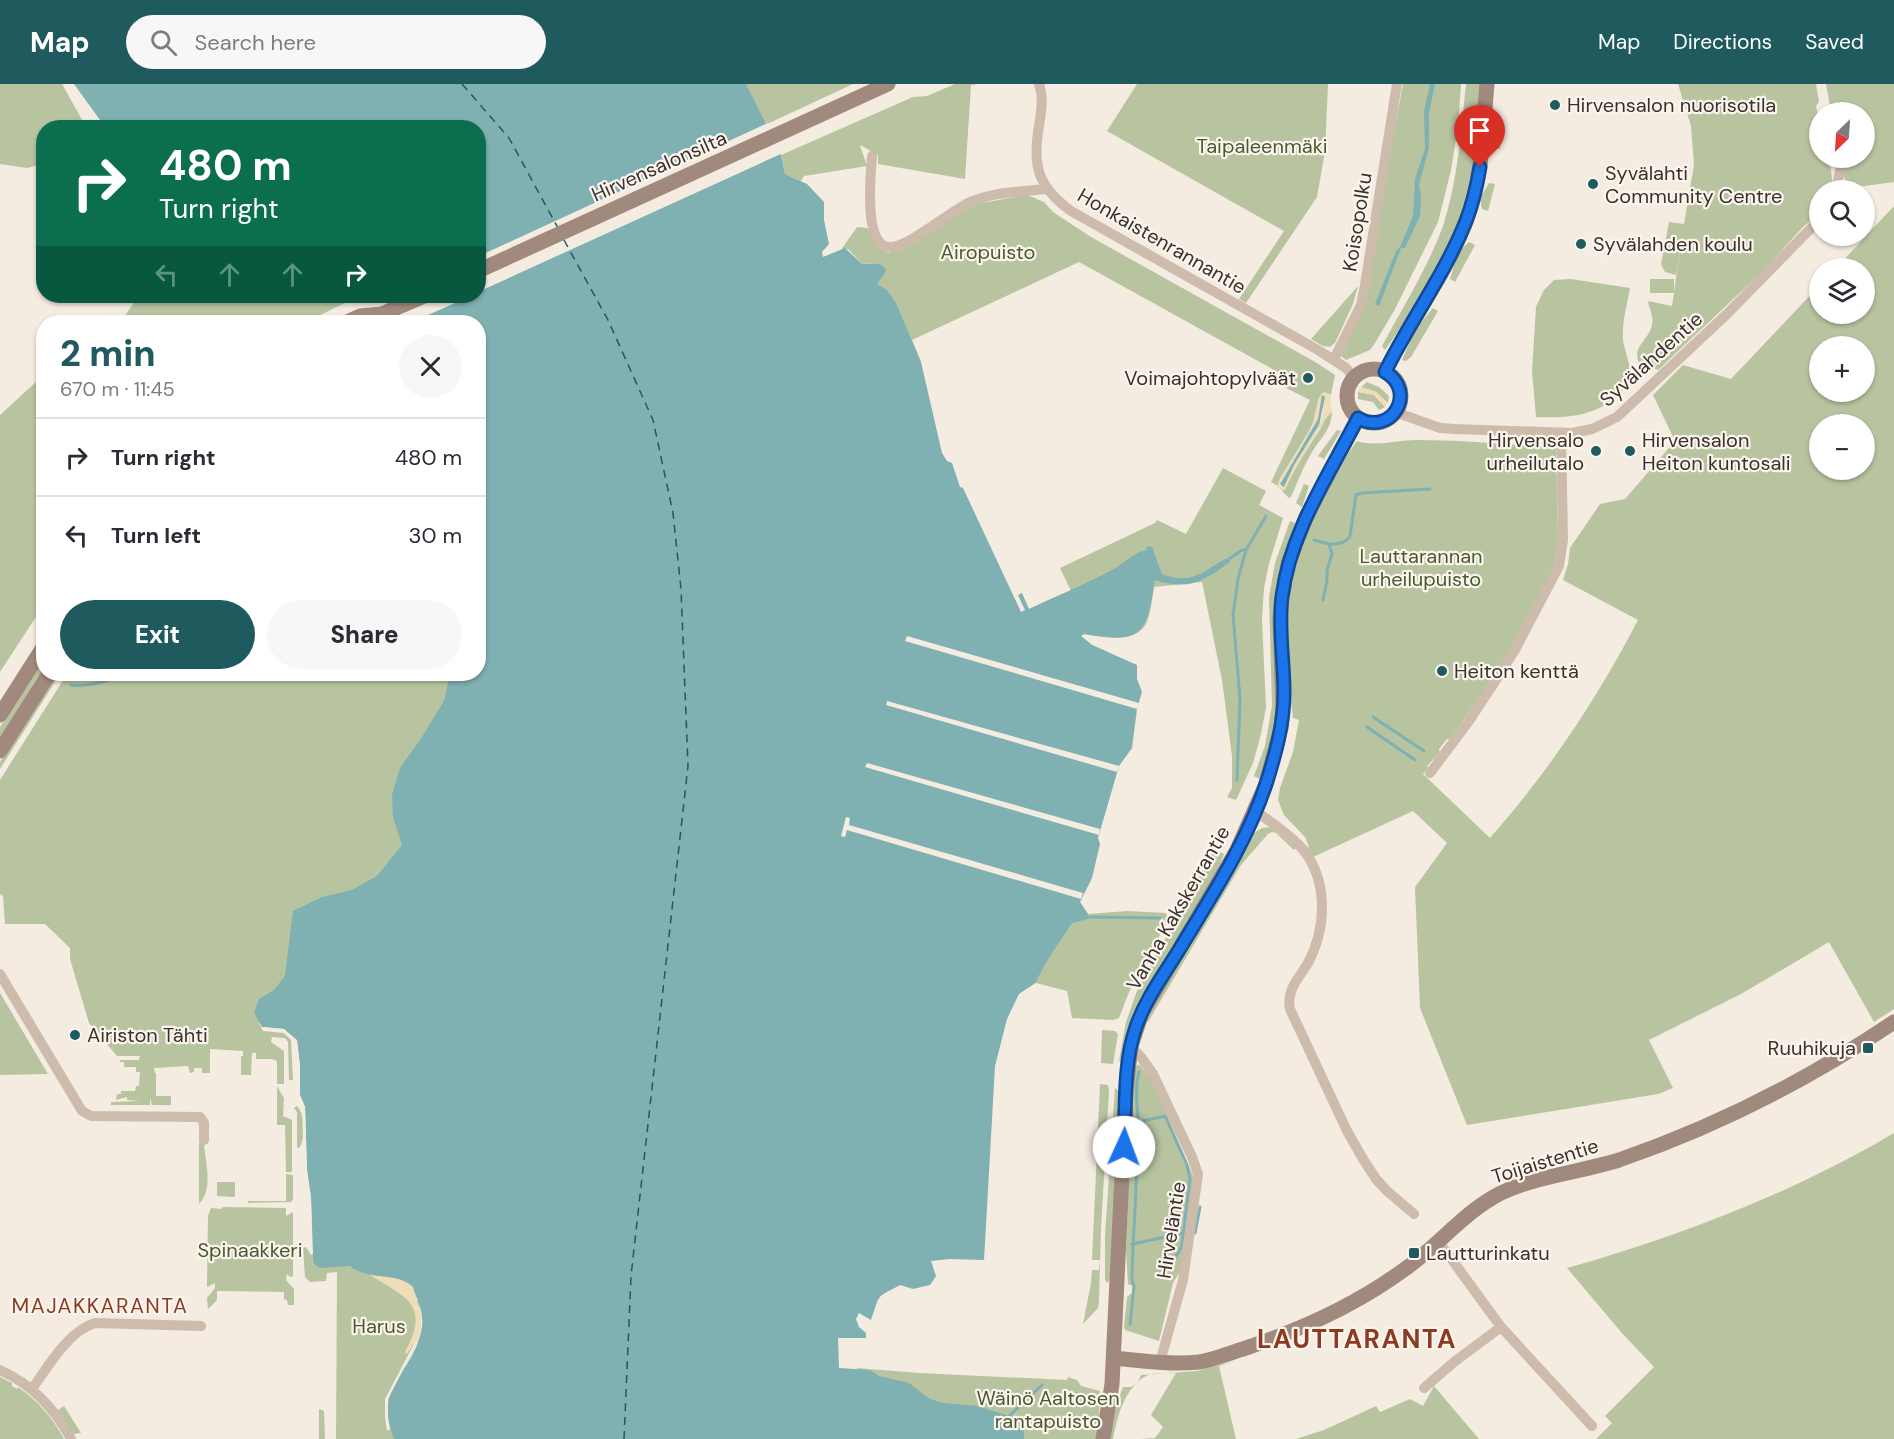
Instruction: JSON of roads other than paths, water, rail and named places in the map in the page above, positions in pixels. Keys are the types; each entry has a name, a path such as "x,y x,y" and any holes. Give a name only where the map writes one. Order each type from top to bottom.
{"street":[{"name":"Hirvensalonsilta","path":"486,267 888,84"},
{"path":"872,156 870,218 879,240 886,247 904,242 980,198 1045,189 1037,155 1042,101 1039,84"},
{"name":"Koisopolku","path":"1334,359 1361,305 1397,84"},
{"path":"1385,372 1400,341 1451,254 1467,219 1480,167 1487,84"},
{"name":"Honkaistenrannantie","path":"1045,189 1071,212 1334,359 1354,378"},
{"name":"Syvälahdentie","path":"1395,412 1440,428 1561,433 1583,431 1605,424 1628,408 1727,314 1809,230"},
{"path":"383,315 408,303"},
{"path":"1372,369 1385,372 1391,375 1399,386 1400,399 1395,412 1391,417 1378,422 1367,422 1358,418 1348,402 1348,389 1354,378 1372,369"},
{"name":"Vanha Kakskerrantie","path":"1103,1439 1114,1358 1126,1092 1131,1046 1142,1013 1237,850 1256,811 1281,728 1284,692 1281,619 1288,564 1306,517 1358,418"},
{"path":"1430,773 1469,721 1505,665 1559,566 1563,540 1561,433"},
{"path":"0,716 36,659"},
{"path":"0,751 45,681"},
{"path":"1256,811 1290,837 1304,852 1317,878 1322,898 1323,909 1318,936 1311,956 1289,996 1290,1009 1344,1126 1363,1159 1387,1191 1414,1214"},
{"path":"0,974 82,1111 91,1116 200,1117 204,1123 204,1140"},
{"name":"Toijaistentie","path":"1114,1358 1160,1362 1202,1361 1265,1342 1301,1328 1380,1287 1440,1242 1479,1207 1500,1194 1519,1186 1617,1160 1705,1128 1796,1084 1894,1022"},
{"name":"Hirveläntie","path":"1131,1046 1153,1074 1198,1174 1183,1280 1160,1362"},
{"path":"1440,1242 1501,1327 1592,1426"},
{"path":"32,1389 69,1341 84,1326 95,1323 201,1326"},
{"path":"1425,1388 1454,1362 1501,1327"},
{"path":"0,1370 32,1389 52,1411 71,1439"}],"water":[{"path":"74,84 746,84 781,155 785,174 807,184 824,202 824,220 829,244 822,252 823,257 845,248 862,264 878,264 886,269 877,284 887,290 896,303 921,362 942,453 947,461 952,463 960,487 963,488 1021,612 1025,610 1018,595 1022,593 1029,609 1115,568 1146,550 1147,546 1152,547 1162,574 1172,577 1195,576 1229,559 1230,562 1221,569 1196,582 1177,584 1155,580 1148,614 1144,625 1138,632 1130,636 1118,637 1084,634 1081,636 1092,645 1137,665 1137,679 1142,692 1137,709 1132,748 1119,766 1098,838 1100,844 1092,878 1080,902 1088,914 1088,919 1072,923 1035,983 1019,994 1007,1019 995,1066 984,1260 931,1261 936,1276 930,1285 913,1289 900,1285 880,1298 871,1320 859,1313 856,1319 859,1327 866,1333 866,1338 838,1338 839,1368 870,1370 879,1376 909,1383 930,1399 944,1403 977,1406 1009,1416 1018,1420 1024,1429 1024,1439 394,1439 388,1404 397,1380 418,1343 422,1327 420,1307 413,1287 399,1279 357,1271 350,1266 320,1268 314,1264 305,1107 300,1095 297,1041 284,1029 262,1027 254,1013 259,999 274,990 285,976 293,911 322,897 352,890 377,876 402,845 393,817 392,795 400,768 444,701 448,681 486,681 486,315 397,315 392,303 486,303 486,120 100,120"},
{"path":"1430,84 1435,84 1429,113 1429,147 1419,185 1420,216 1405,248 1401,248 1379,306 1375,304 1413,216 1415,179 1425,149 1424,112"},
{"path":"1322,395 1325,397 1319,425 1294,465 1284,487 1280,484 1318,419"}],"waterway":[{"path":"1329,544 1338,544 1350,536 1356,495 1430,489"},
{"path":"1229,559 1242,550 1246,550 1266,516"},
{"path":"1314,540 1329,544 1332,554 1327,570 1323,600"},
{"path":"1237,780 1240,699 1233,615 1238,579 1246,550"},
{"path":"71,685 104,681"},
{"path":"1373,717 1424,751"},
{"path":"1367,727 1415,760"},
{"path":"1089,917 1160,918"},
{"path":"1132,1244 1138,1123 1136,1091 1139,1072"},
{"path":"1138,1122 1165,1116 1187,1165 1190,1179 1182,1245 1174,1259 1162,1268 1164,1276"},
{"path":"1195,1233 1200,1207"},
{"path":"1130,1324 1134,1286 1132,1280 1133,1244 1183,1233"},
{"path":"1009,1416 1042,1385"}],"place":[{"name":"Hirvensalon nuorisotila","path":"1555,105"},
{"name":"Syvälahti Community Centre","path":"1593,184"},
{"name":"Syvälahden koulu","path":"1581,244"},
{"name":"Voimajohtopylväät","path":"1308,378"},
{"name":"Hirvensalo urheilutalo","path":"1596,451"},
{"name":"Hirvensalon Heiton kuntosali","path":"1630,451"},
{"name":"Heiton kenttä","path":"1442,671"},
{"name":"Airiston Tähti","path":"75,1035"},
{"name":"Ruuhikuja","path":"1868,1048"},
{"name":"Lautturinkatu","path":"1414,1253"}],"district":[{"name":"MAJAKKARANTA","path":"100,1306"},
{"name":"LAUTTARANTA","path":"1357,1339"}],"park label":[{"name":"Taipaleenmäki","path":"1262,146"},
{"name":"Airopuisto","path":"988,252"},
{"name":"Lauttarannan urheilupuisto","path":"1421,568"},
{"name":"Spinaakkeri","path":"250,1250"},
{"name":"Harus","path":"379,1326"},
{"name":"Wäinö Aaltosen rantapuisto","path":"1048,1410"}]}
